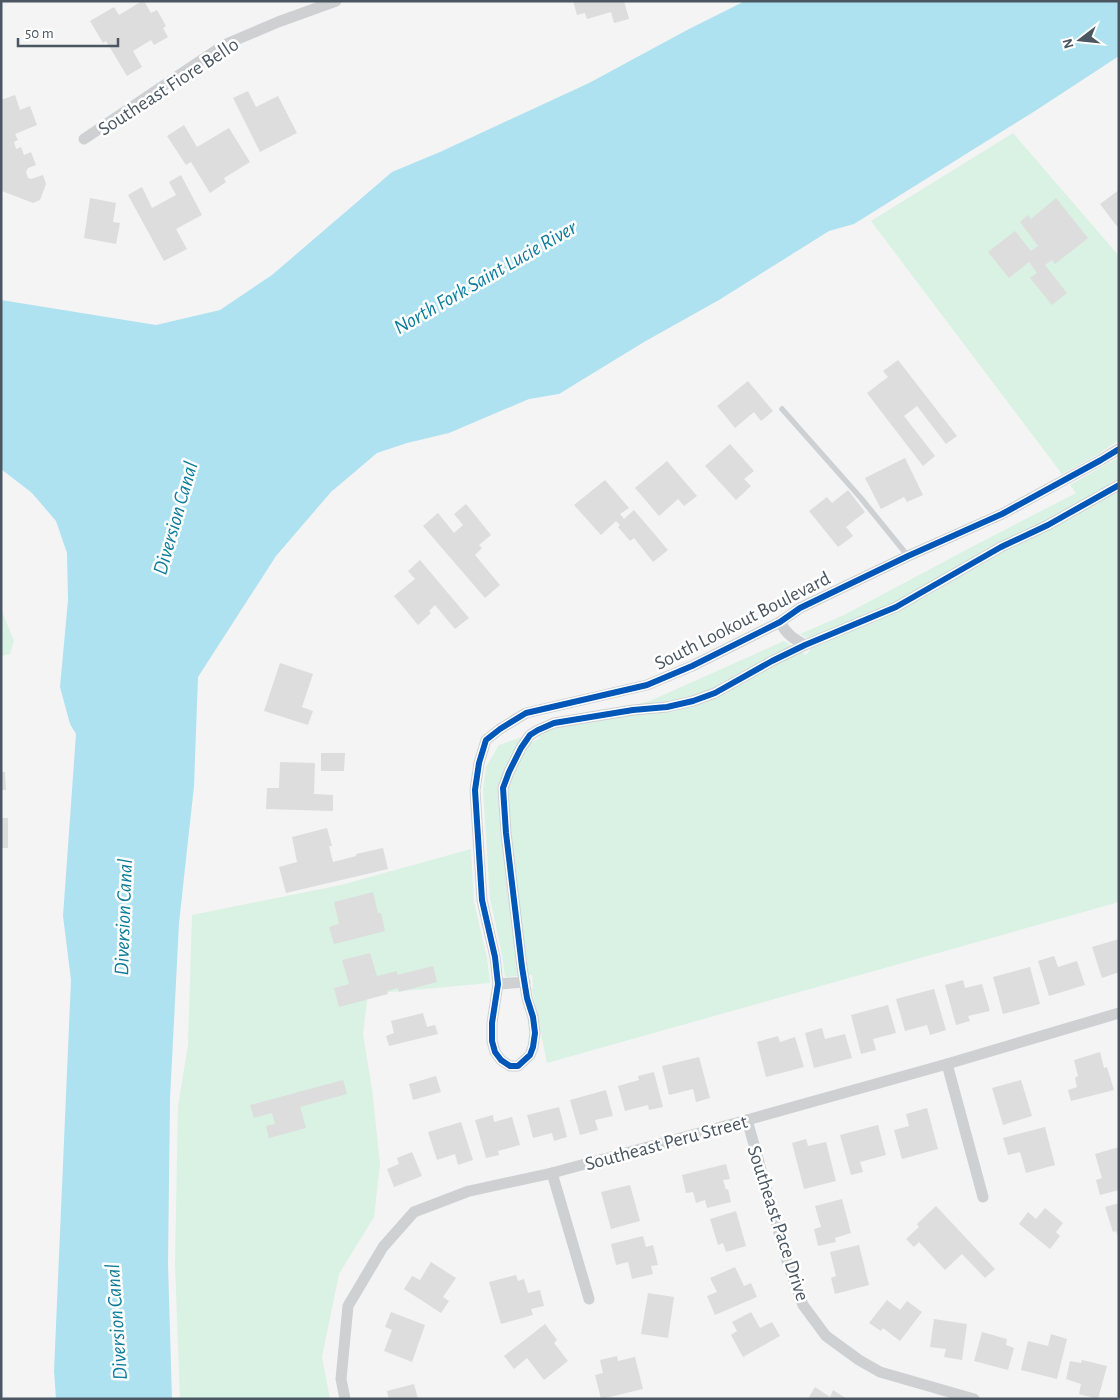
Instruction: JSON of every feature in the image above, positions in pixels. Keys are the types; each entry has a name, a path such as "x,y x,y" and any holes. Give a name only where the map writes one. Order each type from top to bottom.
{"street":[{"name":"Southeast Fiore Bello","path":"84,139 224,45 278,22 336,1"},
{"name":"South Lookout Boulevard","path":"525,982 535,1033 533,1047 530,1055 518,1066 510,1066 501,1060 495,1052 492,1041 492,1023 498,984 482,900 475,790 479,763 486,740 526,713 647,685 700,662 780,622 800,608 908,556 1002,514 1119,449"},
{"path":"498,984 525,982 506,833 504,788 509,772 530,735 554,723 633,710 668,707 715,694 772,661 896,607 1001,547 1048,525 1119,485"},
{"path":"780,622 784,630 804,646"},
{"path":"519,718 530,735"},
{"name":"Southeast Peru Street","path":"345,1399 341,1379 348,1306 383,1247 414,1212 469,1191 552,1173 747,1120 947,1064 1119,1012"},
{"path":"947,1064 983,1197"},
{"name":"Southeast Pace Drive","path":"747,1120 787,1261 803,1305 826,1336 859,1360 880,1372 974,1399"},
{"path":"552,1173 589,1299"}],"lane":[{"path":"782,409 860,497 908,556"}],"green space":[{"path":"1013,133 1119,256 1119,440 1097,455 1062,474 871,221"},
{"path":"1119,457 1119,902 547,1063 532,990 528,989 533,988 532,975 505,977 490,899 483,789 486,767 499,745 522,737 527,745 540,738 537,733 652,700 784,641 806,655 815,643 800,634 844,615 1076,493 1070,485"},
{"path":"1,609 14,641 10,654 1,656"},
{"path":"471,849 474,902 487,958 490,983 380,993 370,976 363,1034 372,1089 380,1164 374,1217 339,1274 322,1357 330,1399 180,1399 175,1263 178,1106 188,1045 192,915 341,885"}],"water":[{"path":"745,1 1119,1 1119,56 854,224 829,231 719,300 644,342 559,394 529,399 449,433 407,443 377,453 331,492 276,556 198,677 194,786 179,923 170,1099 168,1264 172,1399 56,1399 54,1371 71,980 63,916 76,734 70,724 60,687 68,600 67,553 56,521 32,493 1,469 1,300 156,325 220,310 272,275 392,172 440,152 589,83"}],"building":[{"path":"144,1 151,13 157,10 166,26 163,28 168,37 154,45 151,40 133,51 142,67 127,76 106,41 103,43 90,21 114,7 119,15"},
{"path":"573,1 624,1 629,19 614,23 611,12 587,19 585,13 577,15"},
{"path":"248,91 256,107 278,96 297,133 260,152 233,98"},
{"path":"15,95 20,110 30,106 37,125 15,134 18,140 14,142 16,149 21,147 24,155 31,152 36,165 28,168 26,172 28,178 31,179 43,175 46,184 40,200 33,203 2,191 1,188 1,100"},
{"path":"184,125 197,147 229,128 250,162 224,178 226,182 210,193 191,162 186,165 167,136"},
{"path":"181,175 202,215 176,229 187,249 164,261 128,195 142,187 152,208 176,195 169,182"},
{"path":"1119,190 1119,229 1100,204"},
{"path":"90,198 116,203 113,222 120,223 116,244 84,238"},
{"path":"1056,198 1088,238 1055,264 1052,260 1045,265 1067,293 1052,305 1030,278 1037,273 1029,262 1009,278 988,252 1015,231 1031,251 1038,246 1020,222 1028,215 1031,219"},
{"path":"898,360 957,436 946,444 917,406 904,416 935,456 923,466 867,393 888,377 883,371"},
{"path":"748,381 773,411 761,421 754,412 735,428 717,406"},
{"path":"730,444 754,471 744,479 751,486 736,500 705,466"},
{"path":"905,458 923,495 907,502 904,497 881,509 865,478"},
{"path":"667,461 697,496 684,506 678,499 659,516 635,488"},
{"path":"605,480 629,508 620,514 624,519 634,510 668,550 653,562 634,538 630,541 618,527 620,525 616,521 601,535 574,505"},
{"path":"848,490 865,512 846,527 853,536 838,547 809,511 827,497 832,503"},
{"path":"466,504 491,535 479,545 482,548 475,555 500,585 485,598 423,526 438,513 454,533 463,525 454,514"},
{"path":"420,560 469,618 455,629 435,605 429,611 431,613 418,625 394,596 415,579 408,571"},
{"path":"280,663 313,674 302,707 313,711 308,725 264,711"},
{"path":"321,753 345,753 344,771 321,771"},
{"path":"280,762 315,763 314,794 333,795 333,811 266,809 267,788 279,788"},
{"path":"1,772 5,772 6,790 1,790"},
{"path":"1,818 8,818 8,848 1,848"},
{"path":"327,828 332,846 329,846 333,862 356,856 356,854 383,848 388,869 286,893 279,867 297,862 292,837"},
{"path":"373,892 385,931 334,944 329,927 339,924 334,902"},
{"path":"1119,939 1119,972 1102,978 1092,947"},
{"path":"370,953 377,976 397,971 397,975 433,966 437,982 399,992 398,988 387,991 388,994 339,1007 334,988 349,984 342,960"},
{"path":"1054,956 1058,967 1077,961 1085,985 1049,996 1038,961"},
{"path":"1030,967 1040,1004 1003,1014 993,977"},
{"path":"963,980 965,988 982,984 990,1011 968,1016 970,1021 956,1025 945,985"},
{"path":"934,989 946,1030 930,1035 927,1025 905,1031 896,999"},
{"path":"888,1005 896,1033 873,1039 876,1050 861,1054 851,1015"},
{"path":"423,1013 427,1027 435,1025 438,1034 389,1046 386,1036 394,1033 391,1021"},
{"path":"822,1028 825,1039 845,1034 852,1058 814,1068 805,1033"},
{"path":"778,1036 780,1042 795,1037 804,1067 766,1077 757,1042"},
{"path":"1100,1052 1104,1068 1107,1067 1114,1090 1071,1101 1068,1090 1077,1087 1075,1078 1078,1076 1074,1060"},
{"path":"699,1057 710,1098 696,1102 693,1089 669,1095 662,1066"},
{"path":"654,1072 663,1107 649,1110 648,1105 625,1111 618,1086 639,1080 638,1076"},
{"path":"436,1076 441,1092 413,1100 409,1084"},
{"path":"343,1080 347,1094 300,1107 306,1128 269,1138 266,1126 275,1124 272,1113 254,1118 250,1105"},
{"path":"1021,1080 1032,1116 1003,1125 992,1088"},
{"path":"606,1090 613,1116 595,1120 598,1130 580,1135 570,1100"},
{"path":"559,1107 567,1137 554,1141 552,1133 533,1138 527,1115"},
{"path":"927,1108 938,1149 902,1159 894,1130 909,1126 906,1114"},
{"path":"493,1115 494,1122 512,1117 520,1145 498,1151 499,1155 486,1158 475,1120"},
{"path":"461,1122 473,1160 458,1165 455,1154 437,1160 428,1132"},
{"path":"878,1125 886,1155 860,1162 863,1172 851,1175 840,1135"},
{"path":"1045,1127 1055,1165 1026,1173 1020,1152 1008,1155 1003,1138"},
{"path":"806,1139 808,1146 826,1142 836,1181 804,1189 792,1143"},
{"path":"1119,1147 1119,1190 1100,1195 1096,1180 1102,1178 1095,1154"},
{"path":"412,1152 422,1176 394,1187 387,1169 399,1164 397,1158"},
{"path":"726,1164 730,1179 723,1180 726,1190 728,1189 731,1202 707,1208 705,1200 696,1203 693,1192 686,1193 682,1175"},
{"path":"630,1185 640,1221 611,1229 601,1192"},
{"path":"842,1199 851,1233 835,1238 836,1242 818,1246 814,1229 821,1227 815,1206"},
{"path":"1119,1203 1118,1237 1116,1231 1113,1232 1105,1207"},
{"path":"936,1206 995,1269 985,1278 962,1254 945,1270 919,1242 914,1247 906,1239 919,1227 917,1224"},
{"path":"1045,1208 1063,1223 1056,1232 1060,1236 1050,1249 1019,1224 1028,1212 1036,1219"},
{"path":"736,1211 746,1246 726,1252 723,1243 718,1245 710,1219"},
{"path":"643,1236 646,1247 653,1245 658,1265 651,1266 653,1274 632,1279 628,1262 616,1265 611,1244"},
{"path":"859,1245 869,1285 835,1294 831,1278 836,1276 830,1252"},
{"path":"431,1262 456,1278 443,1297 449,1301 441,1313 404,1289 412,1276 420,1280"},
{"path":"735,1267 744,1286 751,1283 757,1297 715,1315 707,1296 717,1292 710,1278"},
{"path":"516,1275 518,1281 524,1279 528,1293 540,1290 544,1306 531,1309 533,1315 501,1324 489,1282"},
{"path":"648,1293 674,1297 668,1338 641,1334"},
{"path":"887,1300 900,1310 907,1301 922,1312 900,1341 883,1328 881,1331 869,1323"},
{"path":"391,1312 425,1325 412,1362 384,1351 392,1330 385,1327"},
{"path":"751,1312 760,1328 772,1322 780,1336 743,1357 731,1335 737,1331 732,1322"},
{"path":"934,1319 967,1324 962,1360 944,1357 946,1349 930,1347"},
{"path":"545,1324 557,1340 554,1343 568,1361 544,1380 527,1358 514,1369 504,1356"},
{"path":"982,1332 1007,1339 1006,1345 1014,1348 1008,1370 974,1361"},
{"path":"1051,1334 1067,1339 1057,1379 1021,1370 1028,1341 1048,1346"},
{"path":"617,1356 618,1361 635,1357 643,1389 601,1399 595,1375 603,1373 600,1360"},
{"path":"1082,1360 1107,1366 1098,1399 1079,1394 1081,1384 1066,1379 1070,1361 1081,1363"},
{"path":"414,1384 418,1399 389,1399 387,1391"},
{"path":"815,1387 830,1397 833,1390 847,1399 808,1399"}],"cycle path":[{"path":"1119,449 1002,514 908,556 800,608 780,622 692,666 647,685 526,713 486,740 479,763 475,790 482,900 495,957 498,984 492,1023 492,1041 495,1052 501,1060 510,1066 518,1066 530,1055 535,1033 522,967 506,833 503,788 521,748 530,735 554,723 633,710 667,707 693,701 715,693 805,645 896,607 1001,547 1048,525 1119,485"}],"water label":[{"name":"North Fork Saint Lucie River","path":"485,277"},
{"name":"Diversion Canal","path":"175,518"},
{"name":"Diversion Canal","path":"123,917"},
{"name":"Diversion Canal","path":"116,1322"}]}
